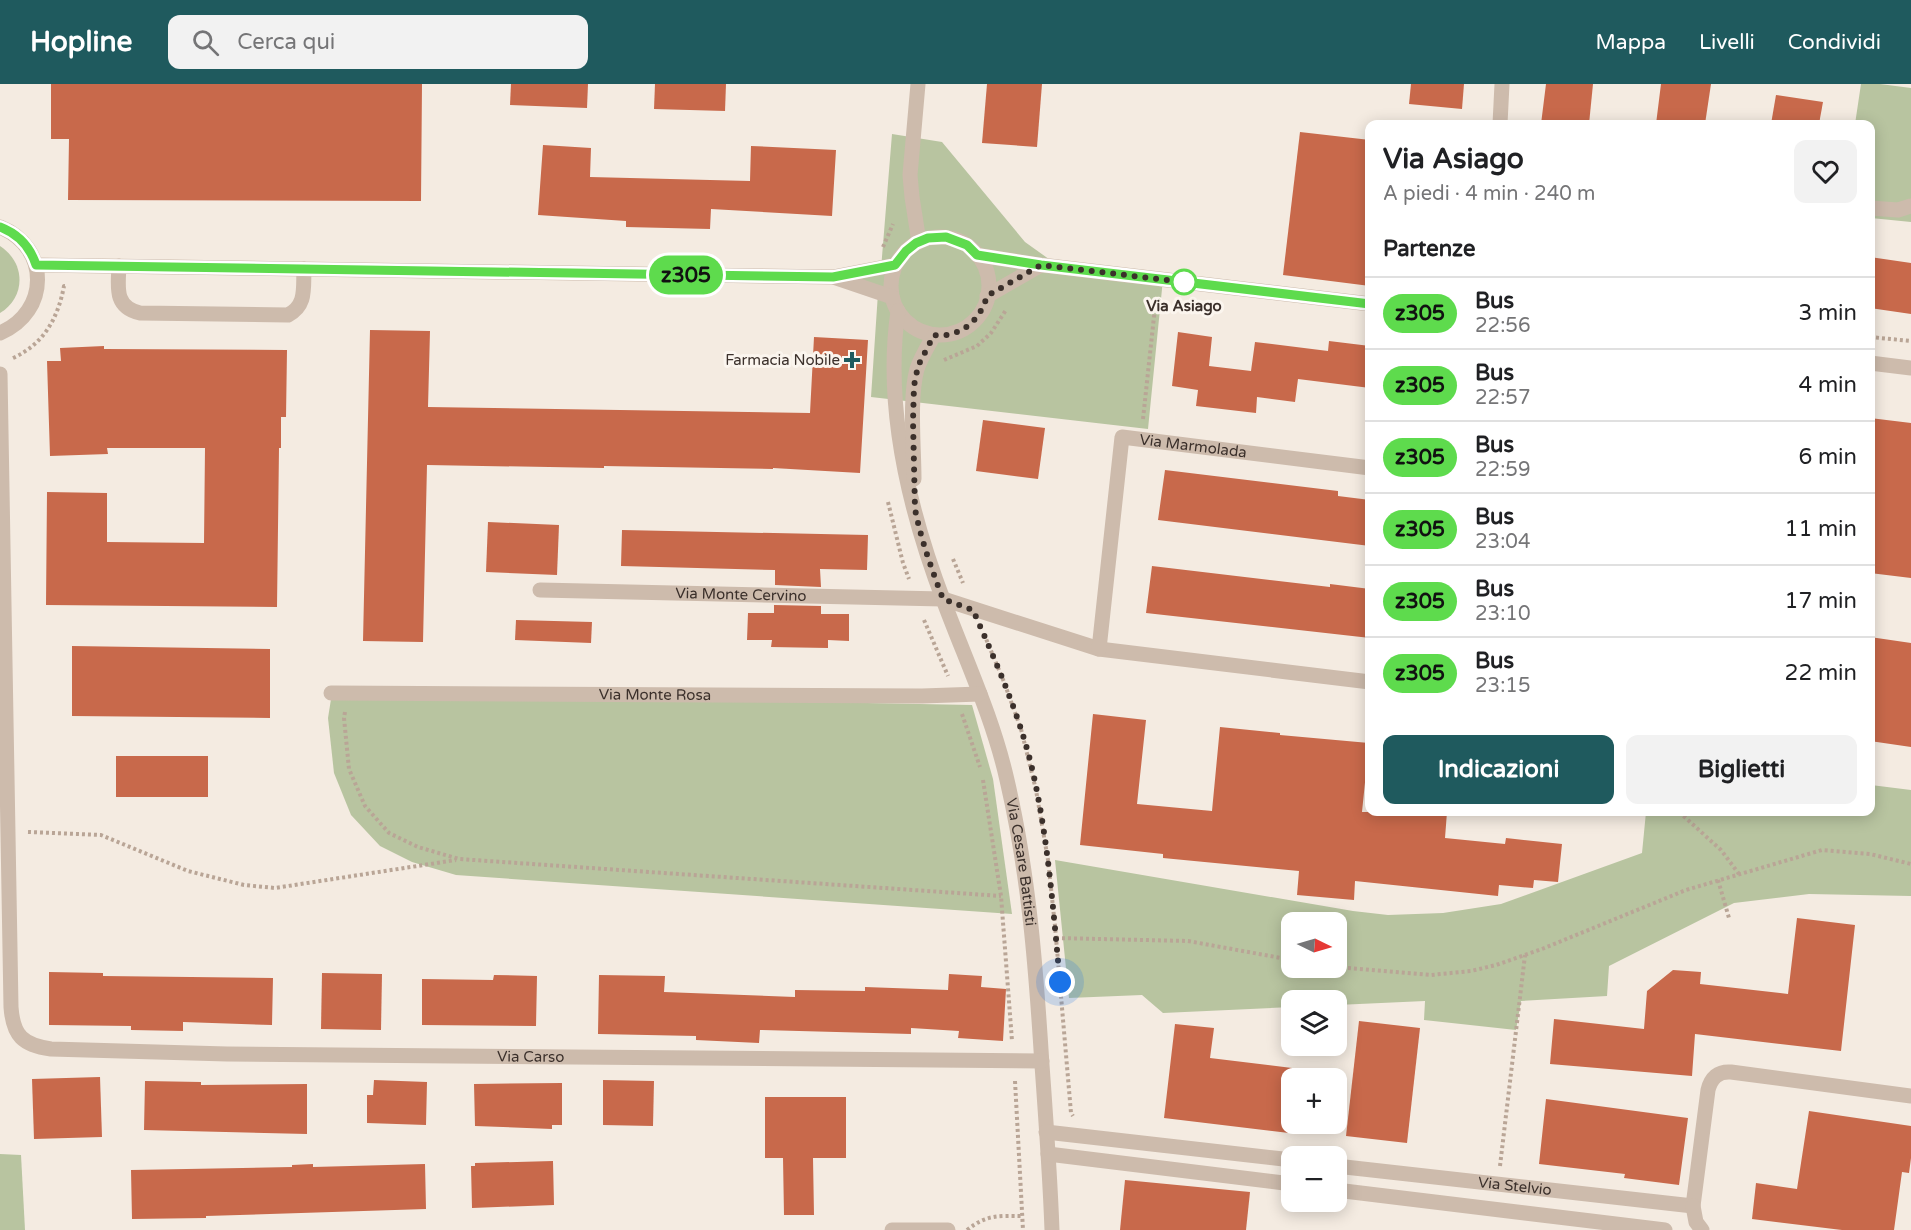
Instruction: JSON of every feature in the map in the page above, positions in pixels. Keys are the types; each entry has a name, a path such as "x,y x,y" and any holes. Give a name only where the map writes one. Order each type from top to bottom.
{"street":[{"path":"918,84 910,175 919,242"},
{"path":"1500,120 1502,84"},
{"path":"1875,208 1904,208 1911,195"},
{"path":"0,227 14,233 29,249 38,276 38,287 33,304 23,318 0,333"},
{"path":"937,237 951,238 967,245 977,255 987,273 987,296 983,310 968,327 942,336 913,327 895,304 891,283 895,265 909,248 919,242 937,237"},
{"path":"977,255 1041,265 1365,303"},
{"path":"36,265 833,277 895,265"},
{"path":"987,296 1041,265"},
{"path":"119,266 120,302 132,311 288,315 297,310 302,302 304,268"},
{"path":"833,277 895,304"},
{"name":"Via Cesare Battisti","path":"895,304 893,363 900,447 925,550 994,732 1007,777 1024,864 1034,944 1052,1230"},
{"name":"Via Cesare Battisti","path":"915,509 914,386 918,366 934,335"},
{"path":"1875,363 1909,366"},
{"path":"4,367 8,831 4,881"},
{"name":"Via Marmolada","path":"1099,650 1122,437 1365,467"},
{"name":"Via Monte Cervino","path":"540,590 943,599"},
{"path":"943,599 1099,650 1365,681"},
{"name":"Via Monte Rosa","path":"331,693 922,696 980,693"},
{"name":"Via Carso","path":"4,881 12,1022 21,1038 36,1046 51,1049 228,1054 1042,1061"},
{"path":"1702,1230 1696,1222 1693,1206 1708,1090 1712,1079 1717,1075 1731,1072 1911,1096"},
{"path":"1046,1132 1281,1159"},
{"path":"1048,1155 1281,1183"},
{"name":"Via Stelvio","path":"1347,1167 1693,1206"},
{"name":"Via Stelvio","path":"1347,1191 1665,1230"},
{"path":"892,1230 948,1230"}],"path":[{"path":"4,367 42,338 55,318 64,286 75,286"},
{"path":"1145,296 1167,298"},
{"path":"1141,439 1156,297"},
{"path":"940,362 977,346 991,333 1008,308"},
{"path":"1875,337 1911,341"},
{"path":"953,558 1004,682 1031,763 1048,860 1071,1113 1080,1120"},
{"path":"350,694 344,718 350,769 364,806 389,833 418,848 459,860"},
{"path":"1683,816 1721,850 1739,874"},
{"path":"8,831 100,835 188,871 244,885 275,888 459,860 1001,896"},
{"path":"1347,968 1431,975 1471,971 1496,965 1686,890 1822,850 1870,854 1911,864"},
{"path":"1718,880 1728,918"},
{"path":"1056,938 1188,941 1281,958"},
{"path":"1498,1184 1525,955"},
{"path":"967,1230 978,1221 992,1216 1023,1216 1023,1230"}],"green space":[{"path":"1861,84 1911,88 1911,222 1875,218 1875,120 1856,120"},
{"path":"892,134 942,142 1025,242 1060,267 1163,279 1148,429 871,397 878,293 834,277 881,269"},
{"path":"0,246 15,261 20,280 15,298 0,313"},
{"path":"332,693 972,705 993,779 1012,914 456,875 412,862 380,846 351,815 334,773 328,718"},
{"path":"1875,786 1911,790 1911,896 1809,894 1734,903 1609,966 1607,996 1521,1001 1516,1030 1424,1020 1425,1001 1347,1005 1347,990 1281,990 1281,1007 1163,1013 1142,995 1069,998 1055,860 1388,915 1443,913 1501,904 1642,853 1646,816 1875,816"},
{"path":"0,1154 21,1155 25,1230 0,1230"}],"building":[{"path":"51,84 422,84 421,201 68,200 69,139 51,139"},
{"path":"511,84 588,84 587,108 510,105"},
{"path":"655,84 726,84 725,111 654,109"},
{"path":"987,84 1042,84 1037,147 982,143"},
{"path":"1411,84 1464,84 1462,109 1409,104"},
{"path":"1546,84 1593,84 1589,120 1542,120"},
{"path":"1661,84 1711,84 1706,120 1656,120"},
{"path":"1776,95 1823,102 1820,120 1772,120"},
{"path":"1300,132 1365,139 1365,285 1283,275"},
{"path":"543,145 591,148 590,177 750,181 751,146 836,150 832,216 711,209 710,229 626,227 626,221 538,215"},
{"path":"1875,258 1911,263 1911,314 1875,309"},
{"path":"370,330 430,331 428,407 810,413 814,337 868,340 860,473 773,468 427,465 423,642 363,641"},
{"path":"1178,332 1212,337 1209,366 1251,371 1255,342 1328,351 1329,341 1365,345 1365,387 1298,379 1295,402 1257,397 1256,413 1196,406 1198,390 1172,386"},
{"path":"104,346 104,349 287,350 286,417 281,417 281,448 279,448 277,607 46,605 47,492 107,493 107,542 204,543 205,448 107,448 108,454 50,456 47,361 61,361 60,348"},
{"path":"1875,419 1911,423 1911,578 1875,574"},
{"path":"983,420 1045,428 1038,479 976,471"},
{"path":"1165,470 1338,491 1338,496 1365,499 1365,545 1158,520"},
{"path":"488,522 559,525 557,575 486,572"},
{"path":"622,530 868,535 867,570 820,569 821,587 775,585 775,570 621,566"},
{"path":"1152,566 1330,587 1330,584 1365,588 1365,637 1146,613"},
{"path":"774,605 821,606 821,614 849,614 849,641 828,640 828,648 771,647 772,640 747,640 748,613 774,613"},
{"path":"516,620 592,622 591,643 515,640"},
{"path":"1875,638 1911,643 1911,747 1875,742"},
{"path":"72,646 270,649 270,718 72,716"},
{"path":"1093,714 1146,720 1137,804 1212,811 1220,727 1365,743 1362,812 1365,812 1365,816 1447,816 1445,838 1505,844 1506,838 1562,844 1558,882 1534,880 1533,888 1499,885 1498,896 1355,881 1354,900 1297,895 1299,871 1163,858 1163,854 1080,845"},
{"path":"116,756 208,756 208,797 116,797"},
{"path":"1797,918 1855,925 1841,1051 1695,1034 1692,1076 1550,1064 1554,1019 1644,1029 1647,991 1673,970 1701,972 1700,984 1788,994"},
{"path":"49,972 103,973 103,976 273,978 272,1025 183,1022 183,1031 131,1030 131,1026 49,1025"},
{"path":"322,973 382,974 381,1030 321,1029"},
{"path":"949,974 982,976 981,987 1006,989 1003,1041 958,1038 959,1031 911,1028 911,1034 760,1030 759,1043 696,1040 696,1036 598,1034 599,975 665,976 664,992 795,997 795,990 865,991 865,987 948,990"},
{"path":"494,975 537,976 536,1026 422,1025 422,979 493,980"},
{"path":"1359,1021 1420,1028 1407,1143 1346,1136"},
{"path":"1175,1024 1214,1028 1210,1058 1292,1068 1281,1068 1281,1132 1164,1118"},
{"path":"100,1077 102,1137 34,1139 32,1079"},
{"path":"374,1080 427,1082 426,1125 367,1123 367,1095 373,1095"},
{"path":"603,1080 654,1081 653,1126 603,1125"},
{"path":"145,1081 201,1082 201,1085 307,1084 307,1134 144,1130"},
{"path":"562,1083 562,1125 552,1125 552,1129 475,1126 474,1084"},
{"path":"765,1097 846,1097 846,1158 813,1158 814,1215 784,1215 783,1158 765,1158"},
{"path":"1546,1099 1688,1118 1679,1185 1624,1178 1625,1174 1539,1164"},
{"path":"1809,1111 1911,1126 1909,1173 1902,1172 1894,1230 1842,1230 1752,1219 1756,1183 1797,1189"},
{"path":"553,1161 554,1205 472,1208 471,1166 475,1166 475,1163"},
{"path":"313,1164 313,1167 425,1164 426,1209 132,1219 131,1170 292,1167 292,1165"},
{"path":"1125,1180 1250,1192 1246,1230 1120,1230"}],"bus line":[{"name":"z305","path":"0,227 14,233 22,241 29,249 36,265 833,277 895,265 900,257 916,243 928,238 946,237 967,245 977,255 1041,265 1365,303"}],"place":[{"name":"Via Asiago","path":"1184,282"},
{"name":"Farmacia Nobile","path":"852,360"}],"route":[{"path":"1060,982 1048,860 1031,763 1021,729 1004,682 973,610 943,599 918,523 915,509 913,421 916,374 934,335 951,334 968,327 983,310 987,296 1041,265 1184,282"}]}
